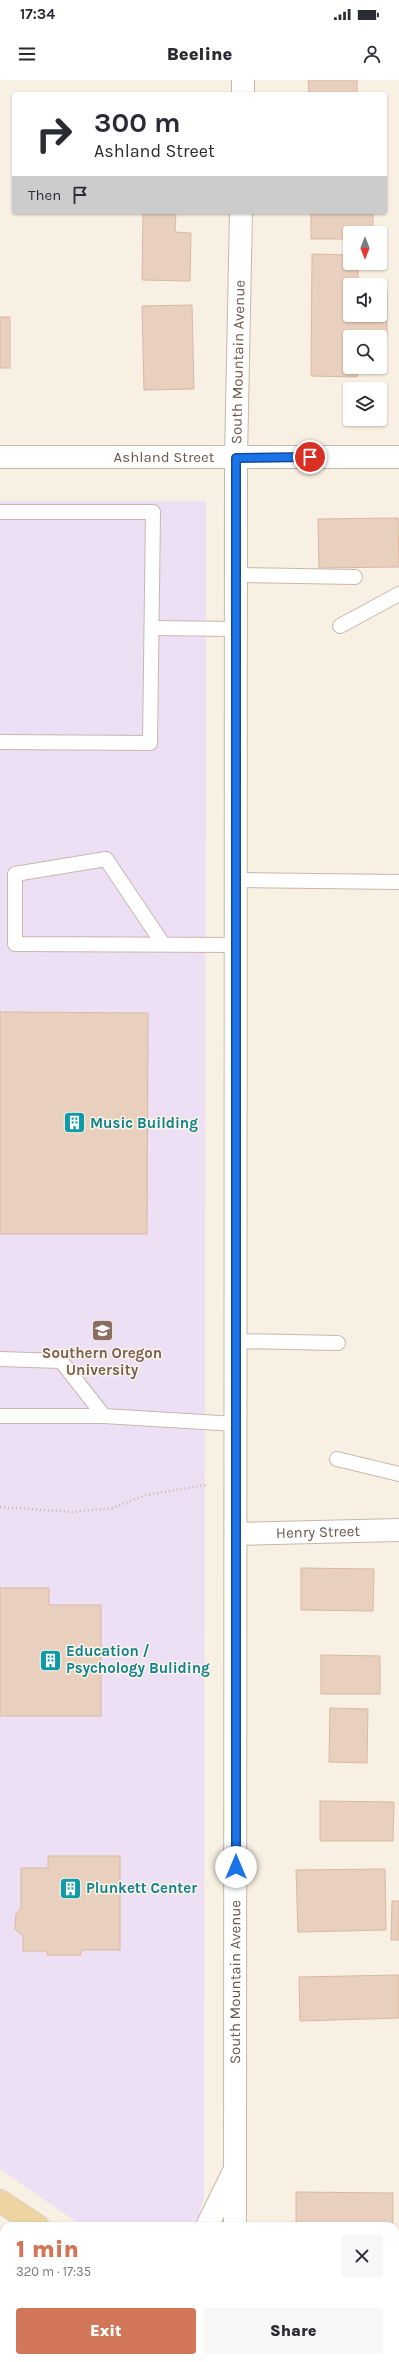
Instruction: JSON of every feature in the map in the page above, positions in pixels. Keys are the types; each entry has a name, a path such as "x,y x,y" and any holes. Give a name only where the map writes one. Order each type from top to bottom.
{"main road":[{"path":"0,2201 32,2222"}],"street":[{"path":"243,80 243,92"},
{"name":"South Mountain Avenue","path":"235,2222 236,458 241,214"},
{"name":"Ashland Street","path":"0,457 399,457"},
{"name":"Henry Street","path":"236,1534 399,1530"},
{"name":"South Mountain Avenue","path":"209,2222 235,2169"}],"lane":[{"path":"0,512 153,512 150,743 0,742"},
{"path":"236,575 355,577"},
{"path":"340,626 399,594"},
{"path":"152,628 236,629"},
{"path":"163,944 106,859 15,874 15,944 236,945"},
{"path":"236,880 399,882"},
{"path":"236,1342 338,1342"},
{"path":"0,1359 61,1361 104,1416"},
{"path":"0,1416 104,1416 236,1424"},
{"path":"337,1459 399,1474"}],"path":[{"path":"0,1507 73,1512 112,1508 146,1495 206,1485"}],"shaded area":[{"name":"Southern Oregon University","path":"0,501 206,501 204,2198 197,2222 76,2222 0,2169"}],"building":[{"path":"308,80 357,80 357,92 309,92"},
{"path":"143,214 176,214 175,232 191,233 190,281 142,280"},
{"path":"311,214 373,214 373,226 343,226 343,239 311,239"},
{"path":"312,254 343,255 343,270 358,270 358,278 343,278 343,322 387,322 387,330 343,330 343,374 357,374 357,377 311,376"},
{"path":"192,305 194,389 144,390 142,306"},
{"path":"0,317 10,317 10,368 0,368"},
{"path":"398,518 399,567 319,568 318,519"},
{"name":"Music Building","path":"0,1012 148,1013 147,1234 0,1234"},
{"path":"301,1568 374,1569 373,1611 301,1610"},
{"name":"Education / Psychology Buliding","path":"0,1588 49,1588 49,1605 101,1605 101,1716 0,1716"},
{"path":"321,1655 380,1656 380,1694 321,1694"},
{"path":"330,1708 368,1709 367,1763 329,1762"},
{"path":"320,1801 394,1802 393,1841 320,1841"},
{"name":"Plunkett Center","path":"48,1856 120,1856 120,1950 81,1950 81,1955 47,1955 47,1951 23,1951 23,1936 15,1929 16,1914 21,1908 21,1868 48,1868"},
{"path":"385,1869 386,1930 298,1932 296,1870"},
{"path":"392,1901 399,1901 399,1940 391,1940"},
{"path":"399,1975 399,2018 300,2021 299,1977"},
{"path":"296,2192 393,2193 393,2222 296,2222"}],"place":[{"name":"Music Building","path":"74,1123"},
{"name":"Southern Oregon University","path":"102,1330"},
{"name":"Education / Psychology Buliding","path":"51,1660"},
{"name":"Plunkett Center","path":"70,1888"}],"route":[{"path":"236,1867 236,458 310,457"}]}
